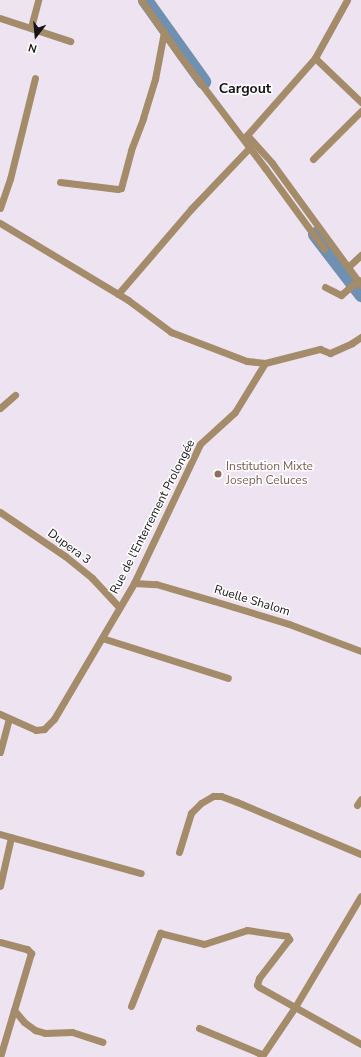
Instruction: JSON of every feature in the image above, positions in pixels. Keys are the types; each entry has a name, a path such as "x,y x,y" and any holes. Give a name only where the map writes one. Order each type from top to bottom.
{"street":[{"path":"31,27 38,0"},
{"path":"141,0 184,62 252,145 272,163 348,267 357,283 341,296 325,287"},
{"path":"324,249 265,168 247,135 315,58 347,0"},
{"path":"0,18 70,41"},
{"path":"60,182 118,189 121,188 131,150 155,80 164,32"},
{"path":"315,58 361,102"},
{"path":"0,208 10,179 35,78"},
{"path":"313,158 361,111"},
{"path":"118,294 190,210 252,145"},
{"path":"265,168 272,163"},
{"path":"0,223 118,294 171,332 185,339 246,361 265,363 320,349 330,353 352,343 361,337"},
{"path":"348,267 361,255"},
{"name":"Rue de l'Enterrement Prolongée","path":"0,714 36,730 44,729 64,703 134,583 200,444 235,412 265,363"},
{"path":"0,408 15,394"},
{"name":"Dupera 3","path":"0,512 65,556 92,578 119,607"},
{"name":"Ruelle Shalom","path":"134,583 156,584 214,601 289,624 361,651"},
{"path":"102,638 228,678"},
{"path":"0,752 9,719"},
{"path":"179,852 191,814 201,803 212,796 221,796 361,854"},
{"path":"0,834 141,873"},
{"path":"0,886 11,837"},
{"path":"199,1028 259,1053 262,1057 295,1007 361,896"},
{"path":"131,1006 160,933 204,944 247,930 288,938 288,942 259,978 257,985 361,1044"},
{"path":"0,942 27,949 31,953 0,1057"},
{"path":"14,1010 24,1022 35,1030 45,1033 72,1032 102,1042"}],"waterway":[{"path":"145,0 203,81"},
{"path":"315,234 361,294"}],"place":[{"name":"Institution Mixte Joseph Celuces","path":"218,474"}],"district":[{"name":"Cargout","path":"245,89"}]}
